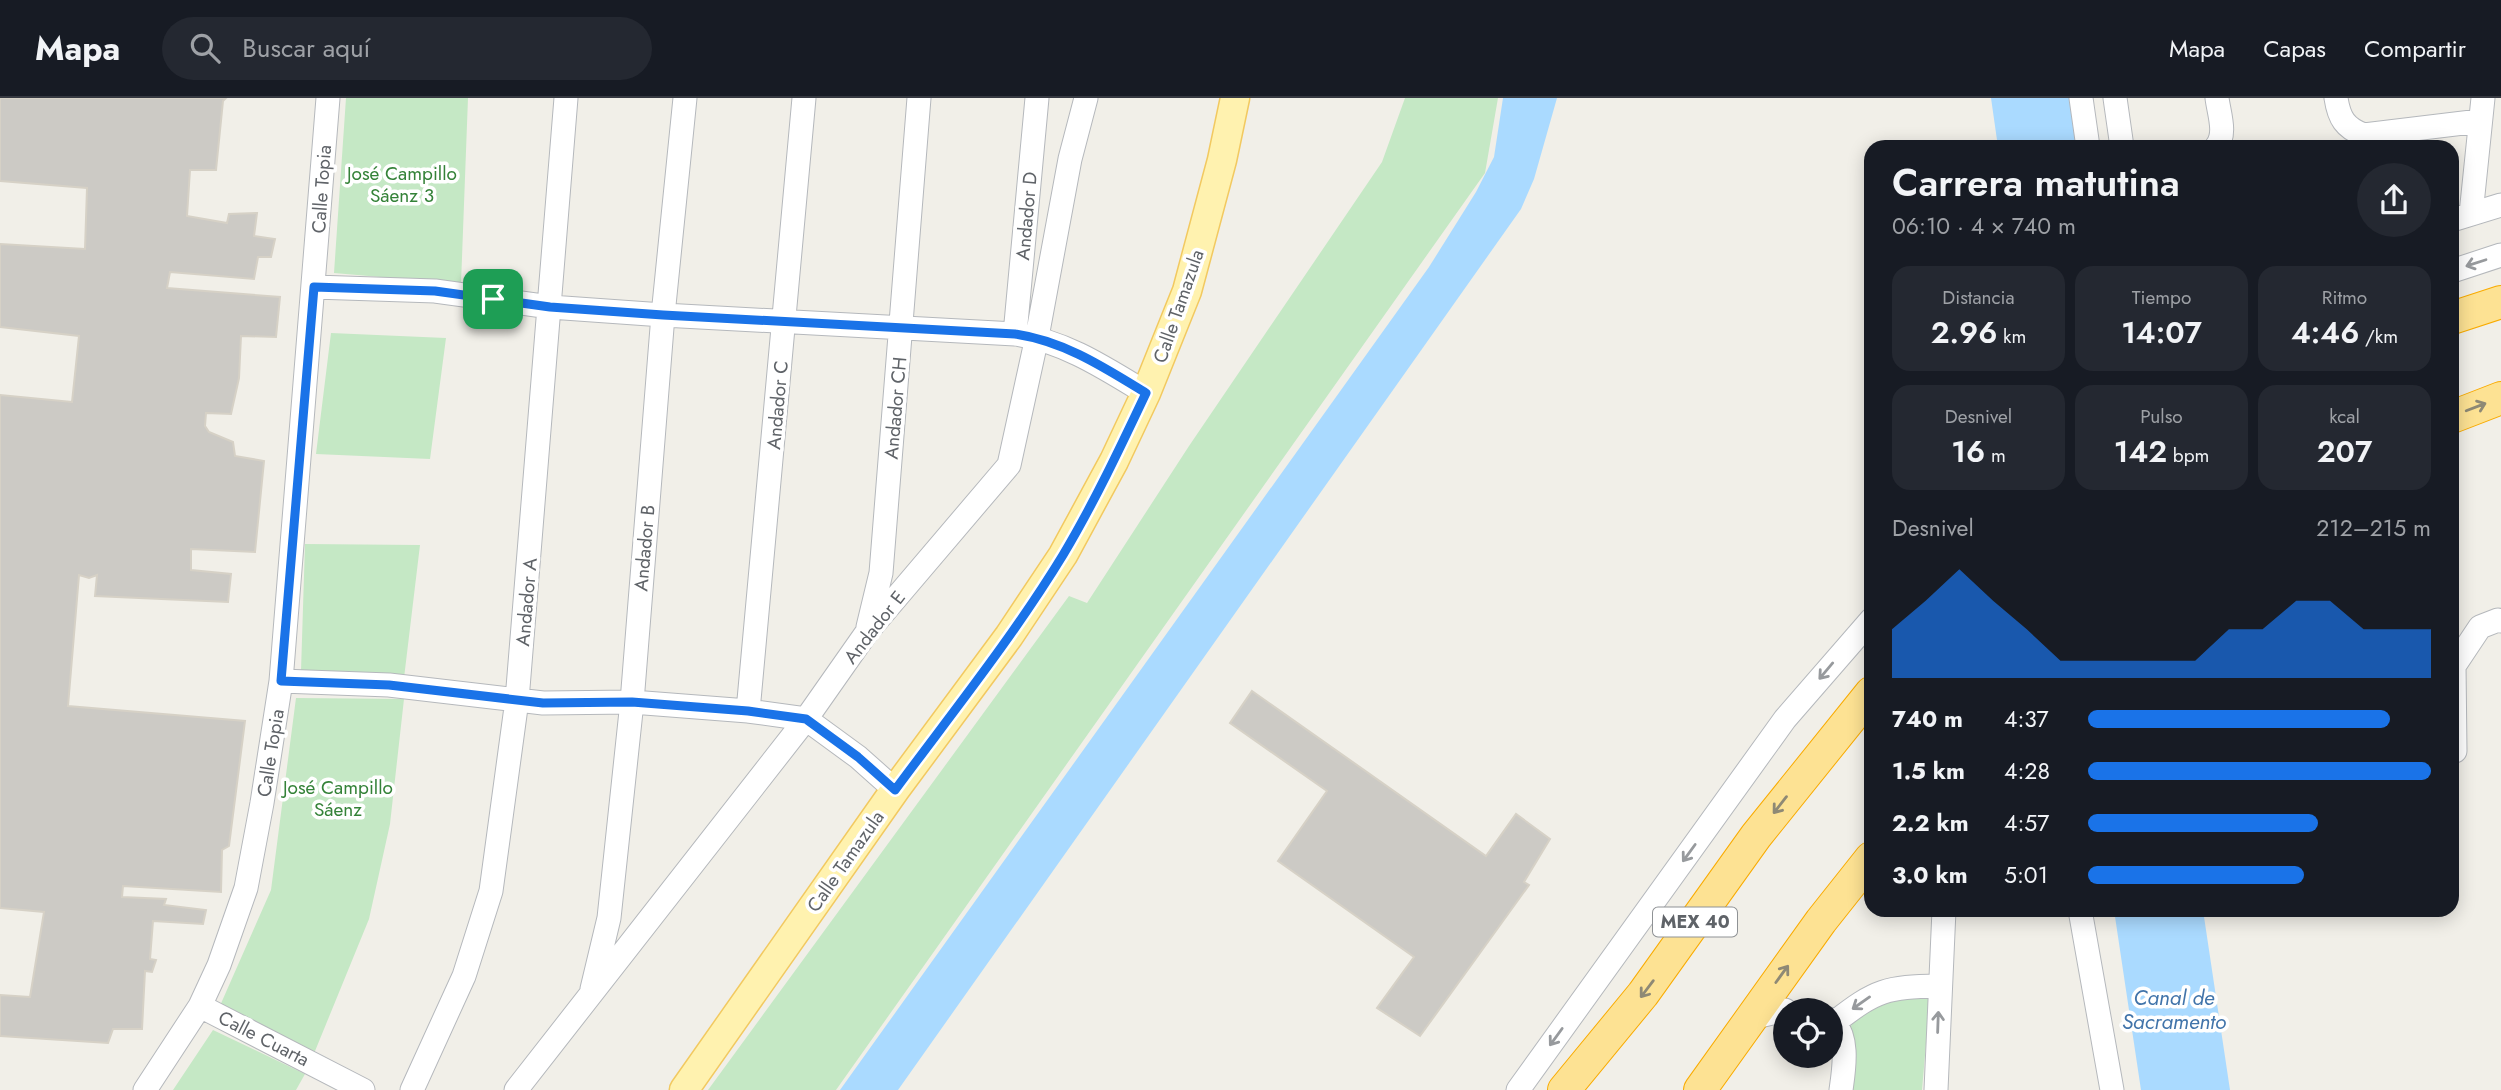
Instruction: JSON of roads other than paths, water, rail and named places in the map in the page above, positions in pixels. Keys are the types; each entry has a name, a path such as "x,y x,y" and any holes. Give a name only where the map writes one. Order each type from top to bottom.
{"highway":[{"path":"2459,316 2501,302"},
{"path":"2459,414 2501,398"},
{"name":"MEX 40","path":"1564,1090 1643,994 1756,836 1864,702"},
{"path":"1700,1090 1821,921 1864,867"}],"main road":[{"name":"Calle Tamazula","path":"684,1090 895,790 1009,636 1063,555 1114,461 1146,393 1187,291 1222,160 1235,98"}],"street":[{"name":"Calle Topia","path":"145,1090 201,1006 219,965 246,888 262,803 281,681 328,98"},
{"name":"Andador A","path":"412,1090 464,976 491,891 517,700 566,98"},
{"name":"Andador B","path":"590,996 609,918 632,702 663,315 685,98"},
{"name":"Andador C","path":"748,711 804,98"},
{"name":"Andador CH","path":"867,632 881,573 919,98"},
{"name":"Andador D","path":"1026,336 1031,153 1037,98"},
{"name":"Andador E","path":"516,1090 806,719 867,632 1009,465 1026,336 1086,98"},
{"path":"2081,98 2087,140"},
{"path":"2115,98 2121,140"},
{"path":"2217,98 2221,140"},
{"path":"2336,98 2342,121 2350,130 2364,135 2480,121"},
{"path":"2483,98 2461,217 2501,205"},
{"path":"1031,153 1070,159"},
{"path":"2459,269 2501,255"},
{"path":"314,287 435,291 550,307 1026,336 1087,358 1146,393"},
{"path":"2459,658 2480,627 2501,621"},
{"path":"1518,1090 1786,719 1864,628"},
{"path":"281,681 389,685 543,703 632,702 748,711 806,719 858,757 895,790"},
{"path":"1936,1090 1944,917"},
{"path":"2081,917 2112,1090"},
{"path":"1843,1014 1864,999 1880,992 1898,988 1939,986"},
{"name":"Calle Cuarta","path":"201,1006 363,1090"},
{"path":"1751,1018 1773,1013"},
{"path":"1841,1090 1843,1068"}],"water":[{"path":"1503,98 1557,98 1534,179 1521,209 898,1090 840,1090 1429,267 1476,192 1494,157"},
{"path":"1991,98 2074,98 2081,140 1997,140"},
{"name":"Canal de Sacramento","path":"2115,917 2204,917 2230,1090 2141,1090"}],"park label":[{"name":"José Campillo Sáenz 3","path":"402,184"},
{"name":"José Campillo Sáenz","path":"338,798"}]}
